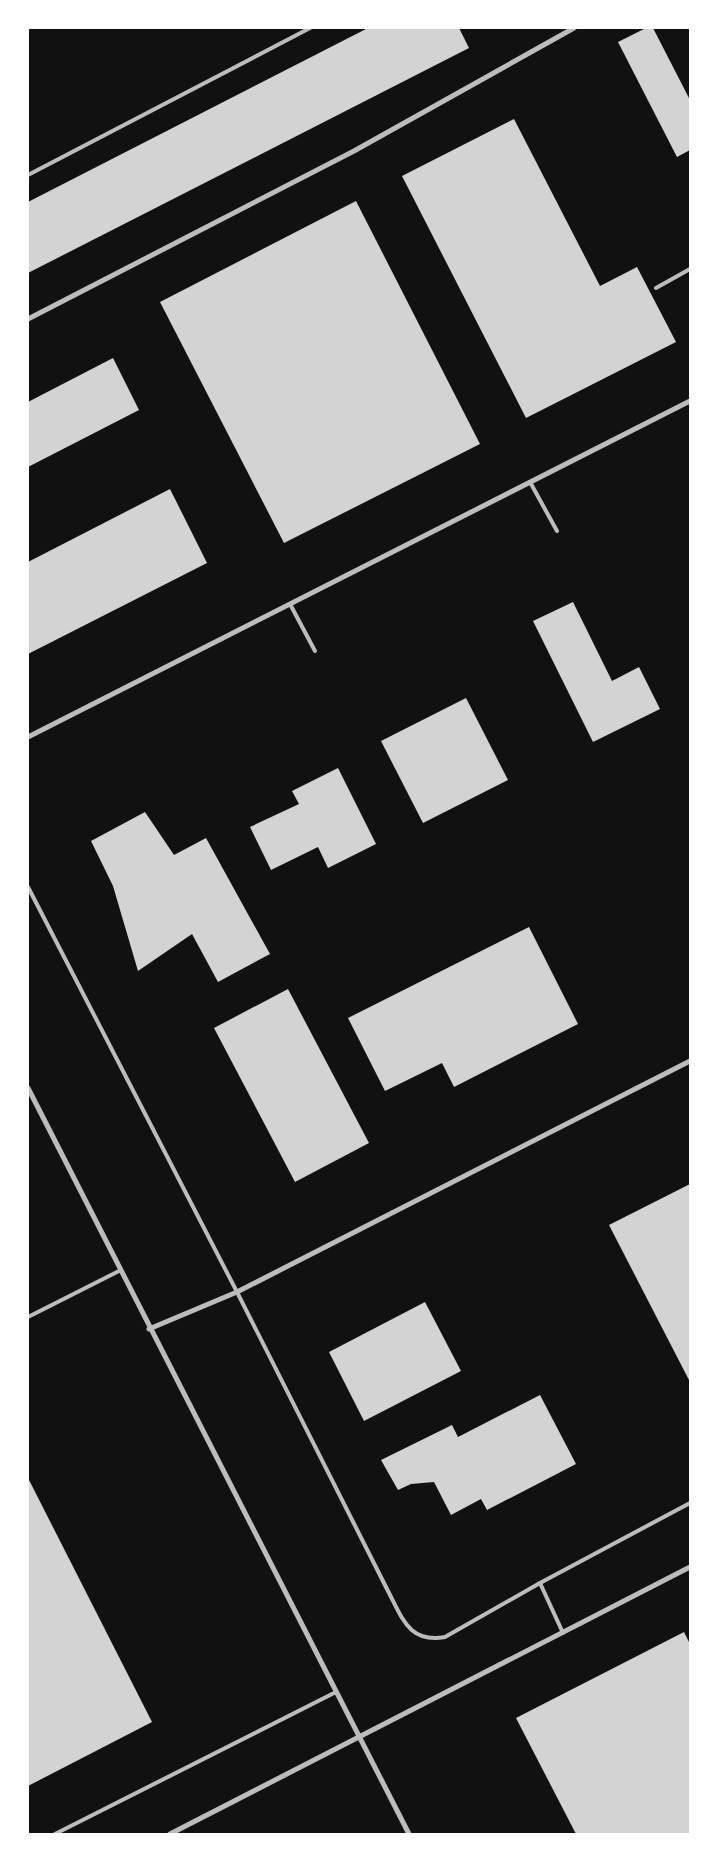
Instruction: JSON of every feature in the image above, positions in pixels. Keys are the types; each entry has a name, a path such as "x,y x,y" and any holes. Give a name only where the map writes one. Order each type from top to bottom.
{"street":[{"path":"28,319 354,151 574,28"},
{"path":"28,737 690,400"},
{"path":"149,1329 237,1292 690,1061"},
{"path":"28,1088 122,1270 149,1329 409,1834"},
{"path":"170,1834 690,1567"}],"lane":[{"path":"28,175 310,28"},
{"path":"656,288 690,269"},
{"path":"530,482 556,532"},
{"path":"290,604 316,651"},
{"path":"28,888 237,1292 389,1593 411,1630 420,1637 433,1639 445,1637 540,1583 690,1503"},
{"path":"28,1317 122,1270"},
{"path":"540,1583 563,1633"},
{"path":"55,1834 336,1692"}],"building":[{"path":"368,28 459,28 469,48 28,273 28,202"},
{"path":"646,28 653,28 690,100 690,150 677,157 618,42"},
{"path":"514,119 600,286 637,267 676,342 526,418 402,176"},
{"path":"356,201 480,444 284,543 160,302"},
{"path":"113,358 139,410 28,467 28,402"},
{"path":"170,489 207,563 28,654 28,562"},
{"path":"573,602 612,681 639,667 660,709 593,742 533,621"},
{"path":"466,698 508,780 423,823 381,741"},
{"path":"338,768 376,844 328,868 318,847 271,870 250,827 299,804 292,791"},
{"path":"145,812 174,855 206,838 270,954 218,982 192,934 138,971 113,886 91,841"},
{"path":"529,927 578,1024 454,1087 442,1063 385,1091 348,1018"},
{"path":"288,989 369,1143 295,1182 214,1028"},
{"path":"690,1184 690,1379 689,1380 609,1225"},
{"path":"425,1302 461,1371 364,1421 329,1352"},
{"path":"540,1395 576,1464 487,1510 481,1499 451,1515 434,1482 411,1484 398,1490 381,1460 452,1425 458,1437"},
{"path":"28,1478 152,1722 28,1786"},
{"path":"684,1632 690,1644 690,1834 576,1834 516,1718"}]}
